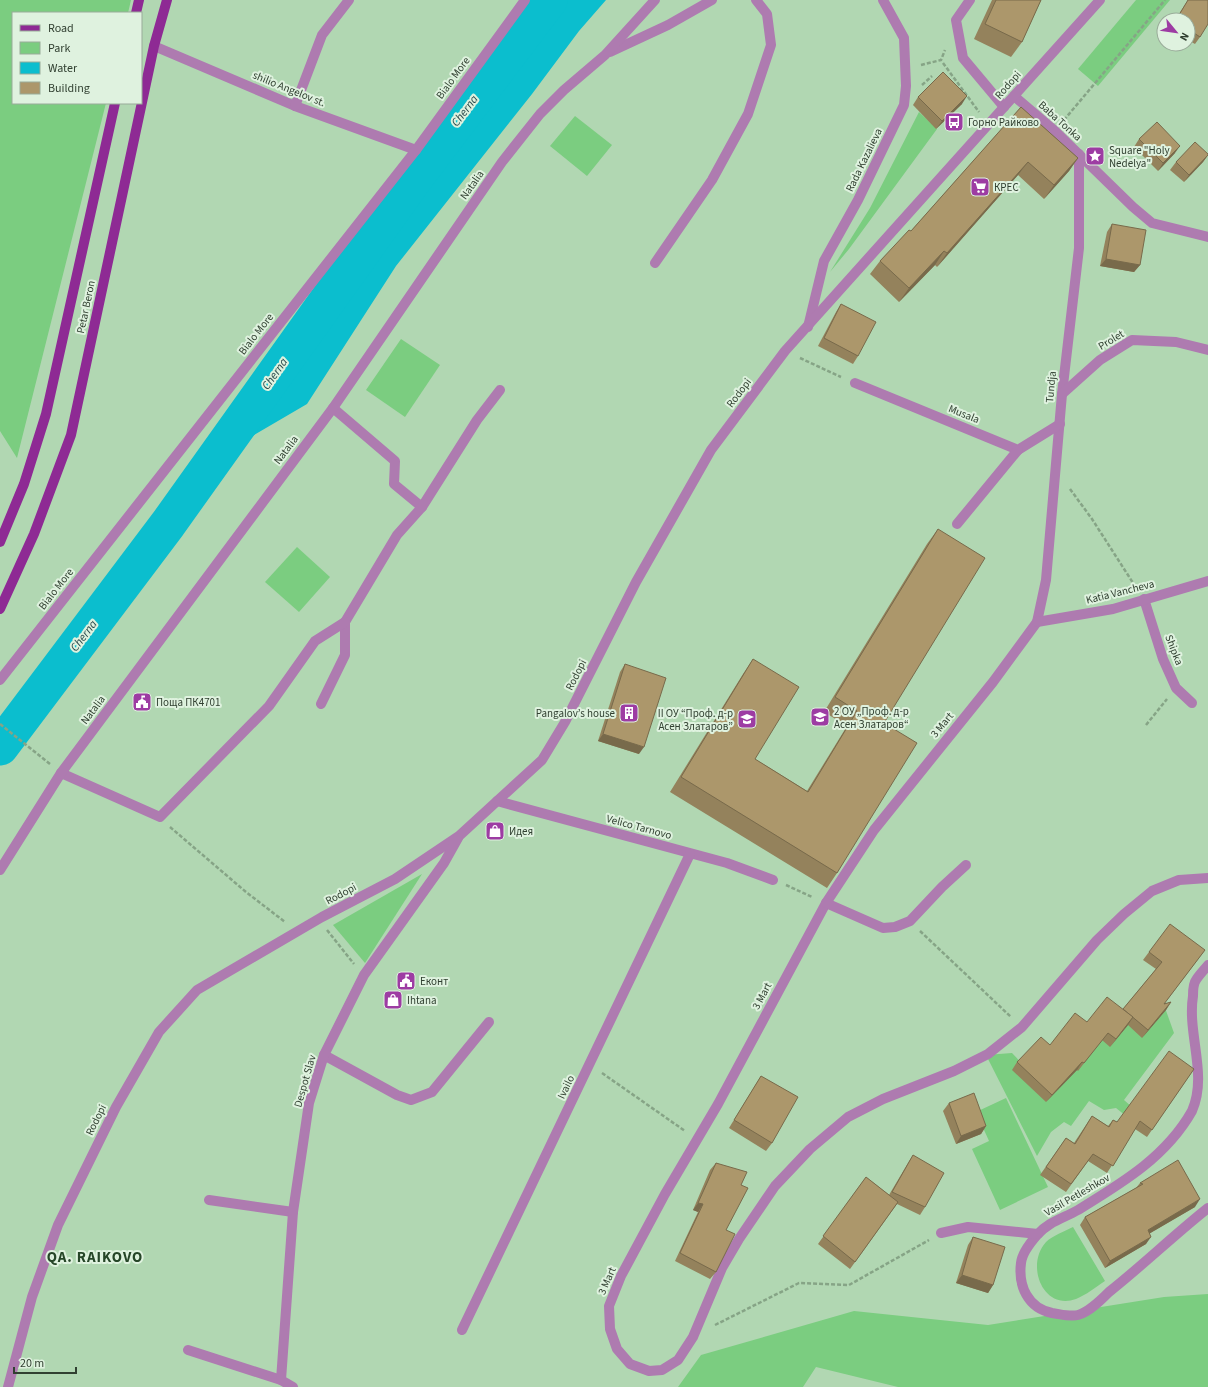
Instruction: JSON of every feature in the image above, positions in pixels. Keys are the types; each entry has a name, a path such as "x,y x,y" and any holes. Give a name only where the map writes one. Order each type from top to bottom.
{"main road":[{"path":"136,12 139,0"},
{"name":"Petar Beron","path":"142,102 166,0"},
{"name":"Petar Beron","path":"0,542 24,484 46,414 115,104"},
{"name":"Petar Beron","path":"0,609 3,596 34,534 71,434 142,104"}],"street":[{"path":"295,106 322,36 349,0"},
{"name":"Bialo More","path":"0,680 416,150 525,0"},
{"name":"Natalia","path":"0,870 61,774 333,408 502,162 540,114 564,90 605,55 656,0"},
{"name":"Natalia","path":"605,55 668,25 712,0"},
{"path":"655,263 712,180 748,114 771,45 767,14 756,0"},
{"name":"Rada Kazalieva","path":"808,328 824,261 858,200 904,105 906,86 904,38 883,0"},
{"path":"970,0 956,20 964,58 1004,107"},
{"name":"Rodopi","path":"8,1387 32,1296 58,1225 116,1107 159,1032 197,990 322,917 394,879 459,836 542,760 565,722 636,582 711,450 785,351 808,328 1100,0"},
{"name":"shilio Angelov st.","path":"154,46 295,106 416,150"},
{"name":"Baba Tonka","path":"1014,96 1055,131 1133,207 1152,223 1208,237"},
{"name":"Tundja","path":"1037,622 1046,580 1062,394 1080,248 1079,154"},
{"name":"Prolet","path":"1062,394 1100,360 1132,340 1176,342 1208,350"},
{"name":"Musala","path":"855,383 1018,450"},
{"path":"61,774 160,817 269,706 315,641 345,622 397,535 422,507 477,420 500,390"},
{"path":"333,408 395,461 394,484 422,507"},
{"path":"957,524 1018,450 1060,424"},
{"name":"Katia Vancheva","path":"1037,622 1113,609 1208,581"},
{"name":"Shipka","path":"1144,599 1163,659 1176,688 1192,703"},
{"path":"321,704 345,655 345,622"},
{"name":"3 Mart","path":"1037,622 992,682 874,830 826,903 698,1140 665,1194 621,1276 609,1306 610,1329 617,1349 630,1364 642,1370 662,1370 678,1360 693,1336 722,1268 739,1238 775,1186 810,1149 848,1117 883,1099 954,1071 988,1054 1022,1027 1097,940 1124,914 1152,891 1179,880 1208,878"},
{"name":"Velico Tarnovo","path":"498,801 727,863 773,880"},
{"name":"Despot Slav","path":"281,1380 293,1212 309,1103 324,1055 364,975 444,863 459,836"},
{"name":"Ivailo","path":"462,1330 690,854"},
{"path":"826,903 883,928 910,921 937,892 966,865"},
{"name":"Vasil Petleshkov","path":"1208,965 1195,981 1191,1009 1199,1063 1200,1087 1193,1110 1161,1153 1123,1182 1076,1211 1049,1224 1038,1234 1027,1249 1021,1262 1022,1285 1030,1302 1046,1312 1078,1315 1113,1289 1174,1235 1208,1208"},
{"path":"324,1055 397,1095 411,1100 432,1092 489,1022"},
{"path":"209,1200 293,1212"},
{"path":"941,1233 968,1227 1038,1234"},
{"path":"188,1350 281,1380 293,1387"}],"path":[{"path":"1055,131 1165,0"},
{"path":"914,66 942,62 989,125"},
{"path":"785,351 855,383"},
{"path":"1056,472 1092,519 1144,599"},
{"path":"1146,725 1176,688"},
{"path":"0,724 61,774"},
{"path":"160,817 246,892 298,932"},
{"path":"773,880 826,903"},
{"path":"322,917 326,929 364,975"},
{"path":"910,921 1022,1027"},
{"path":"590,1064 698,1140"},
{"path":"693,1336 799,1283 849,1285 941,1233"}],"green space":[{"path":"0,0 131,0 128,12 12,12 12,104 106,104 17,458 0,431"},
{"path":"1136,0 1170,0 1160,12 1156,12 1156,17 1098,86 1078,69"},
{"path":"919,112 937,129 849,249 830,272 870,208"},
{"path":"575,116 612,145 587,176 550,146"},
{"path":"401,339 440,365 405,417 366,390"},
{"path":"297,547 330,577 299,612 265,582"},
{"path":"422,874 365,963 333,925"},
{"path":"1164,1005 1174,1033 1124,1100 1141,1115 1136,1124 1116,1108 1104,1110 1089,1101 1071,1126 1064,1122 1051,1132 1037,1156 986,1055 1012,1053 1051,1094 1108,1028 1132,1012"},
{"path":"1006,1098 1048,1187 1000,1210 972,1149 989,1141 976,1112"},
{"path":"1073,1227 1105,1281 1076,1299 1064,1301 1054,1298 1046,1292 1041,1284 1037,1262 1040,1252 1046,1242"},
{"path":"1208,1294 1208,1387 898,1387 816,1367 803,1387 678,1387 701,1355 854,1311 988,1325 1164,1297"}],"water":[{"path":"543,0 606,0 579,31 532,94 396,266 307,404 249,438 300,347 536,41"}],"building":[{"path":"996,0 1041,0 1022,42 985,24"},
{"path":"1188,0 1208,0 1208,24 1200,37 1196,34 1196,12 1181,12"},
{"path":"943,72 967,96 942,121 918,97"},
{"name":"КРЕС","path":"1021,107 1078,158 1054,185 1028,162 947,253 944,251 909,288 880,261 909,230 911,231"},
{"path":"1157,122 1180,146 1163,163 1139,139"},
{"path":"1195,142 1208,155 1189,175 1176,162"},
{"path":"1112,224 1146,230 1140,265 1106,259"},
{"path":"841,304 876,322 858,356 824,338"},
{"name":"II ОУ “Проф. д-р Асен Златаров”","path":"938,529 985,558 884,723 917,743 837,873 681,777 753,659 799,687 755,759 808,792 857,711 835,697"},
{"name":"Pangalov’s house","path":"625,664 666,678 644,747 603,734"},
{"path":"1170,924 1205,950 1164,1004 1171,1002 1148,1030 1123,1009 1162,962 1149,952"},
{"path":"1107,997 1133,1017 1116,1039 1108,1033 1084,1063 1082,1062 1052,1095 1017,1062 1041,1037 1050,1045 1075,1013 1087,1022"},
{"path":"1169,1051 1194,1069 1152,1130 1140,1121 1113,1166 1093,1154 1071,1184 1046,1167 1066,1138 1075,1144 1092,1116 1109,1127 1113,1120 1117,1122"},
{"path":"761,1076 798,1097 772,1143 734,1120"},
{"path":"974,1093 986,1126 961,1136 949,1103"},
{"path":"913,1155 944,1173 925,1207 892,1192"},
{"path":"1178,1160 1200,1199 1148,1230 1151,1237 1110,1261 1085,1217 1143,1184 1140,1183"},
{"path":"716,1163 747,1172 741,1185 748,1188 726,1230 735,1234 716,1272 680,1253 703,1204 698,1203"},
{"path":"866,1177 898,1202 855,1262 823,1236"},
{"path":"973,1237 1005,1247 993,1285 962,1275"}],"waterway":[{"name":"Cherna","path":"0,747 168,524 414,179 549,0"}],"place":[{"name":"Горно Райково","path":"954,122"},
{"name":"Square \"Holy Nedelya\"","path":"1095,156"},
{"name":"КРЕС","path":"980,187"},
{"name":"Поща ПК4701","path":"142,702"},
{"name":"Pangalov’s house","path":"629,713"},
{"name":"2 ОУ „Проф. д-р Асен Златаров“","path":"820,717"},
{"name":"II ОУ “Проф. д-р Асен Златаров”","path":"747,719"},
{"name":"Идея","path":"495,831"},
{"name":"Еконт","path":"406,981"},
{"name":"Ihtana","path":"393,1000"}],"district":[{"name":"QA. RAIKOVO","path":"95,1257"}]}
